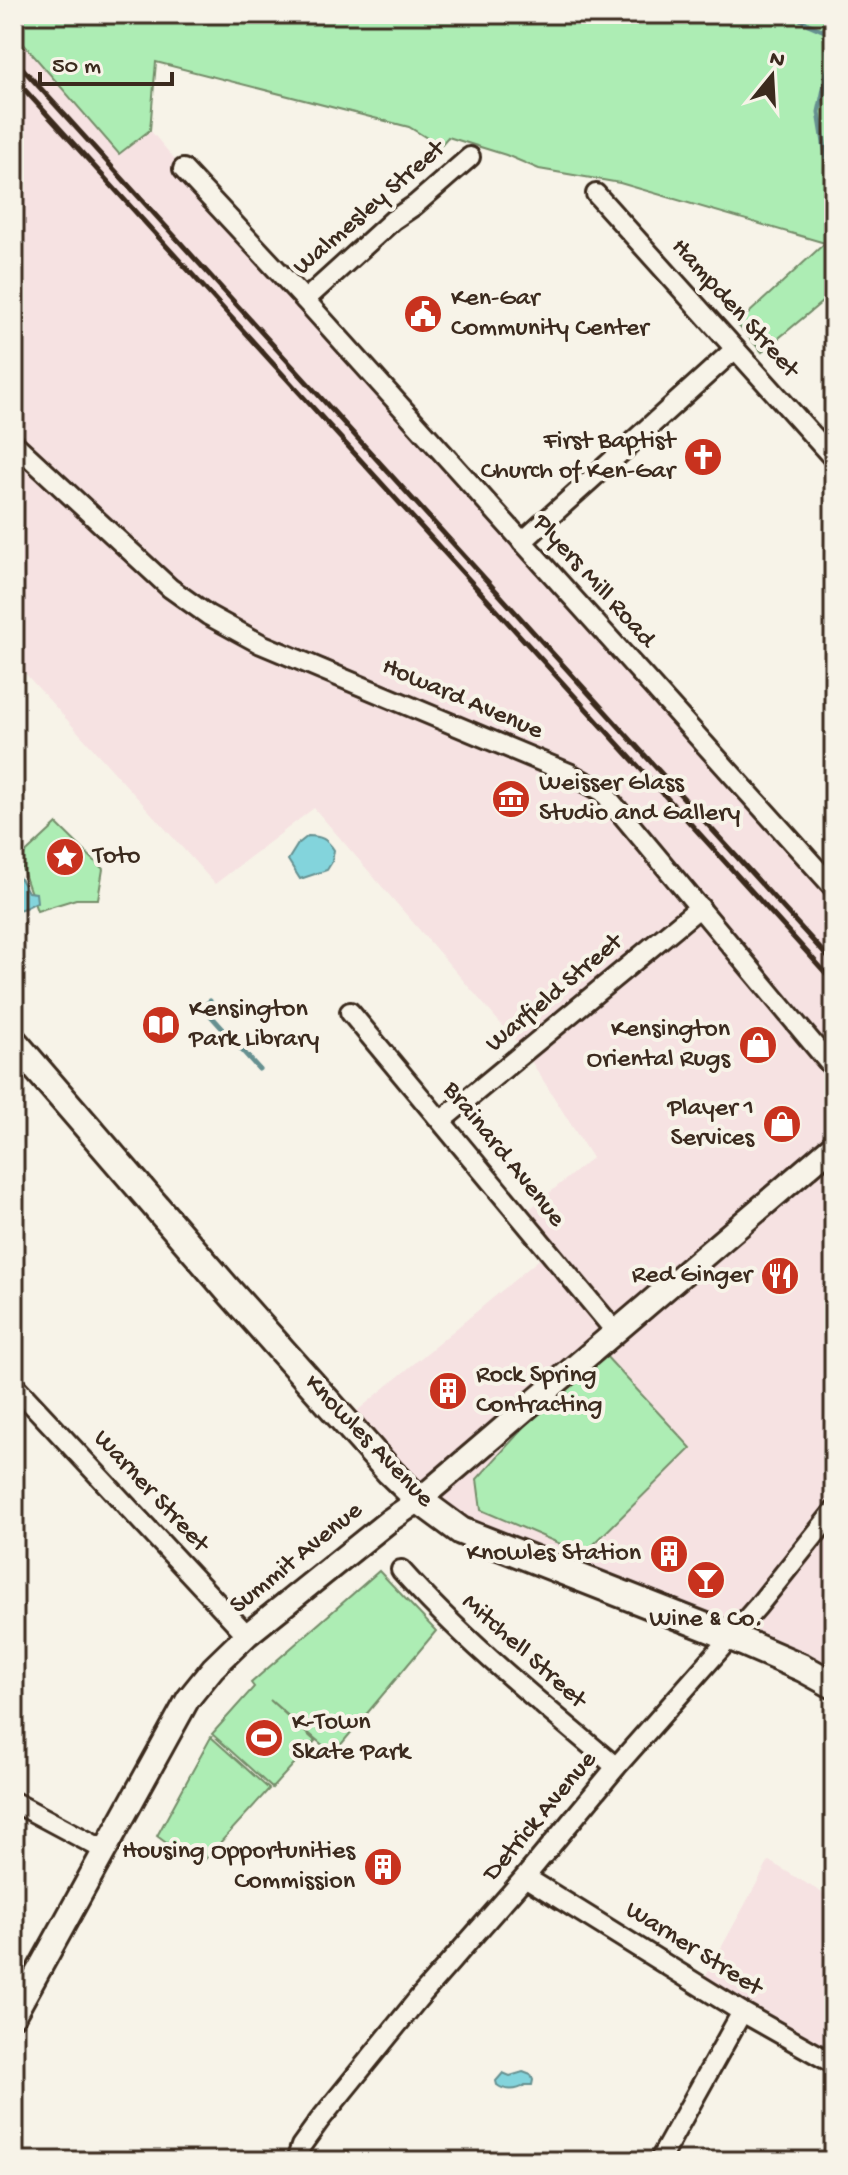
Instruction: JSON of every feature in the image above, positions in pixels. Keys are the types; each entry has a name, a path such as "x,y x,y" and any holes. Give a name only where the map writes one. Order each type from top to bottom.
{"main road":[{"name":"Knowles Avenue","path":"14,1042 238,1301 390,1472 419,1500 461,1531 729,1636 834,1685"}],"street":[{"name":"Walmesley Street","path":"305,300 393,220 470,157"},
{"name":"Plyers Mill Road","path":"183,169 305,300 834,888"},
{"name":"Hampden Street","path":"596,194 834,459"},
{"path":"522,542 735,349"},
{"name":"Howard Avenue","path":"14,443 170,588 208,615 261,644 555,767 603,792 834,1069"},
{"name":"Warfield Street","path":"442,1120 700,907"},
{"name":"Brainard Avenue","path":"350,1012 615,1331"},
{"name":"Summit Avenue","path":"14,2015 188,1699 213,1668 247,1635 419,1500 834,1145"},
{"name":"Warner Street","path":"14,1385 247,1635"},
{"name":"Detrick Avenue","path":"296,2161 301,2146 319,2121 418,1999 758,1606 834,1511"},
{"name":"Mitchell Street","path":"401,1570 432,1605 496,1665 616,1767"},
{"path":"14,1802 104,1850"},
{"name":"Warner Street","path":"525,1877 742,2012 834,2064"},
{"path":"659,2161 742,2012"}],"shaded area":[{"path":"14,33 119,154 150,130 834,888 834,1685 461,1531 345,1421 548,1252 521,1216 592,1158 526,1053 314,808 215,884 14,661"},
{"path":"769,1861 834,1900 834,2064 700,1986"}],"green space":[{"path":"14,14 834,14 834,292 762,352 737,324 825,243 620,183 539,169 448,137 440,146 409,127 156,62 150,130 119,154 14,33"},
{"path":"57,824 103,869 98,899 76,899 37,911 19,859"},
{"path":"604,1354 691,1448 584,1554 481,1510 477,1479 528,1423"},
{"path":"379,1571 436,1631 333,1754 270,1700 315,1741 272,1788 212,1734 254,1687 251,1683"},
{"path":"211,1737 269,1789 198,1867 157,1836"}],"water":[{"path":"308,836 329,843 334,850 332,862 327,870 300,879 288,860 298,844"},
{"path":"14,869 28,892 36,893 37,902 14,911"},
{"path":"523,2072 531,2075 532,2085 511,2090 497,2085 496,2081 503,2073 510,2076"}],"waterway":[{"path":"796,14 808,24 834,35"},
{"path":"827,32 829,65 819,112 834,205"},
{"path":"210,1001 203,1007 259,1069"}],"railway":[{"path":"14,59 834,964"},
{"path":"14,78 834,982"}],"place":[{"name":"Ken-Gar Community Center","path":"423,314"},
{"name":"First Baptist Church of Ken-Gar","path":"703,457"},
{"name":"Weisser Glass Studio and Gallery","path":"511,799"},
{"name":"Toto","path":"65,857"},
{"name":"Kensington Park Library","path":"161,1025"},
{"name":"Kensington Oriental Rugs","path":"758,1045"},
{"name":"Player 1 Services","path":"782,1124"},
{"name":"Red Ginger","path":"780,1276"},
{"name":"Rock Spring Contracting","path":"448,1391"},
{"name":"Knowles Station","path":"669,1554"},
{"name":"Wine & Co.","path":"706,1580"},
{"name":"K-Town Skate Park","path":"264,1738"},
{"name":"Housing Opportunities Commission","path":"383,1867"}]}
